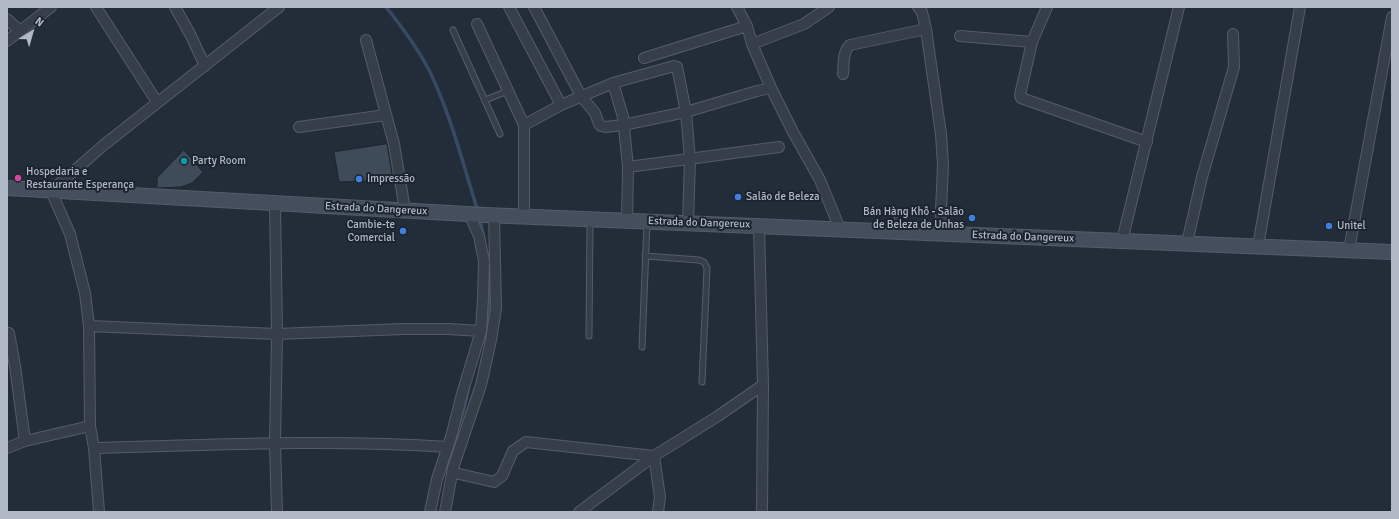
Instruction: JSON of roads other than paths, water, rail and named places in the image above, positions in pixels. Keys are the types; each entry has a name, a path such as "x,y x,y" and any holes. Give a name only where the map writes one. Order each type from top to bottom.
{"main road":[{"name":"Estrada do Dangereux","path":"7,188 480,214 1392,252"}],"street":[{"path":"7,41 51,7"},
{"path":"96,7 157,102"},
{"path":"175,7 205,66"},
{"path":"99,512 94,448 90,426 89,326 85,294 70,234 51,191 105,144 157,102 279,7"},
{"path":"509,7 561,105"},
{"path":"534,7 581,96 595,113 599,124 605,128 686,112 771,88"},
{"path":"737,7 771,88 793,132 820,180 840,229"},
{"path":"752,44 804,24 829,7"},
{"path":"1047,7 1032,42 1020,95 1021,98 1147,142"},
{"path":"1122,241 1180,7"},
{"path":"1258,246 1300,7"},
{"path":"922,9 941,134 943,166 940,233"},
{"path":"1349,250 1392,16"},
{"path":"7,19 20,31"},
{"path":"477,24 524,125 524,216"},
{"path":"644,58 746,26"},
{"path":"843,74 844,56 846,49 850,46 926,29"},
{"path":"1187,244 1202,177 1234,67 1233,34"},
{"path":"960,36 1032,42"},
{"path":"366,40 394,144 405,210"},
{"path":"524,125 561,105 613,83 674,66 677,67 686,112 690,159 688,223"},
{"path":"613,83 621,110 628,167 627,220"},
{"path":"299,127 386,115"},
{"path":"628,167 779,147"},
{"path":"274,203 277,334 275,443 277,512"},
{"path":"430,512 437,480 448,447 481,331 484,261 479,236 480,214"},
{"path":"445,512 453,468 481,385 492,340 496,308 480,214"},
{"path":"759,226 763,386 762,512"},
{"path":"89,326 277,334 403,329 481,331"},
{"path":"9,333 25,441"},
{"path":"579,512 654,456 763,386"},
{"path":"7,448 25,441 90,426"},
{"path":"453,471 455,473 494,482 502,476 513,451 526,442 654,456"},
{"path":"94,448 275,443 387,444 448,447"},
{"path":"654,456 660,497 658,512"}],"lane":[{"path":"453,30 500,134"},
{"path":"485,100 508,91"},
{"path":"895,212 904,232"},
{"path":"589,336 590,219"},
{"path":"642,347 647,221"},
{"path":"645,256 699,260 704,262 707,268 702,382"}],"waterway":[{"path":"386,7 419,53 437,87 456,140 478,212"},
{"path":"480,218 483,235"},
{"path":"486,331 489,311 489,269"},
{"path":"459,425 469,386"}],"place":[{"name":"Party Room","path":"184,161"},
{"name":"Hospedaria e Restaurante Esperança","path":"18,178"},
{"name":"Impressão","path":"359,179"},
{"name":"Salão de Beleza","path":"738,197"},
{"name":"Bán Hàng Khô - Salão de Beleza de Unhas","path":"972,218"},
{"name":"Unitel","path":"1329,226"},
{"name":"Cambie-te Comercial","path":"403,231"}]}
